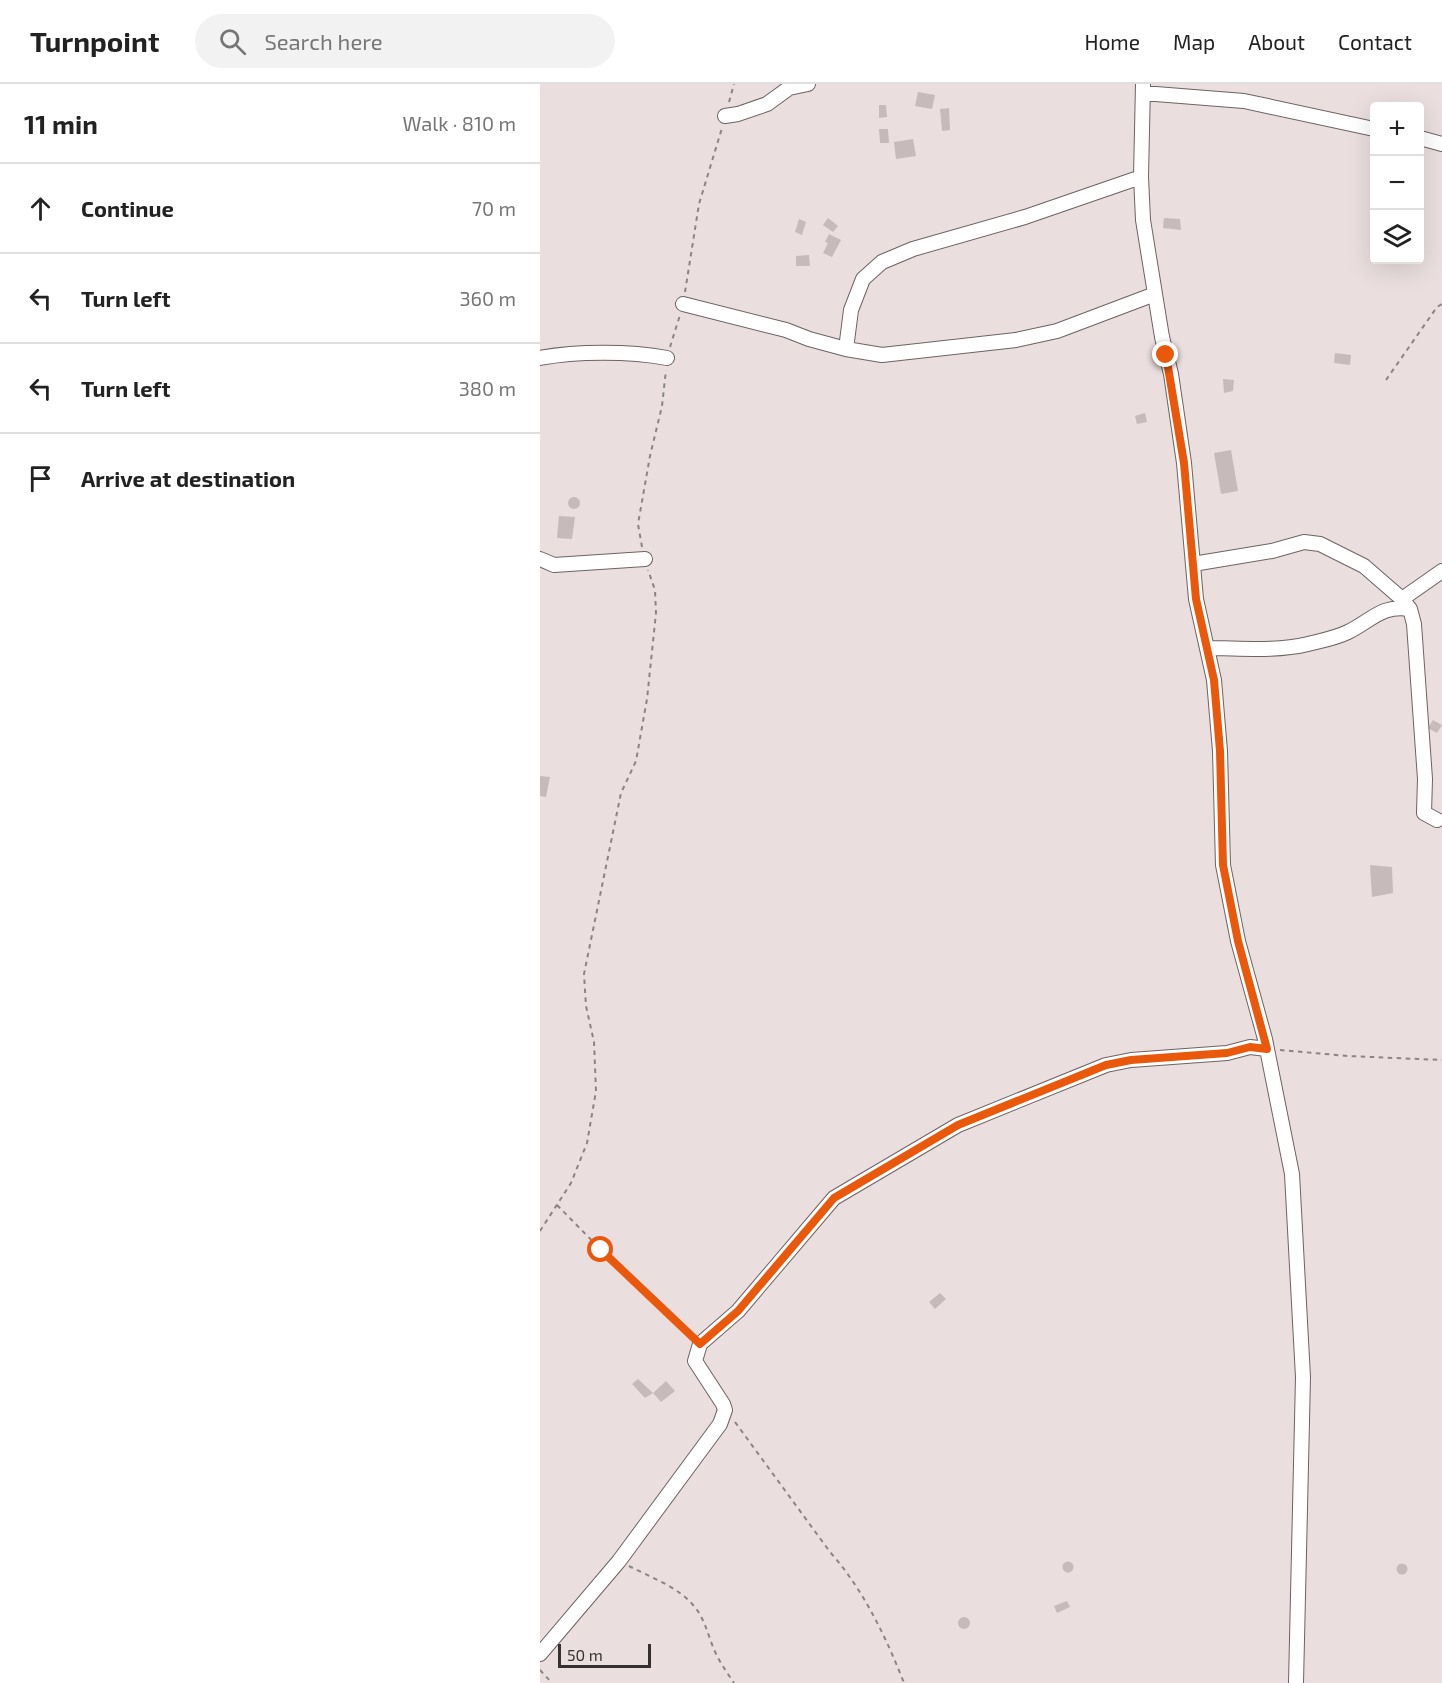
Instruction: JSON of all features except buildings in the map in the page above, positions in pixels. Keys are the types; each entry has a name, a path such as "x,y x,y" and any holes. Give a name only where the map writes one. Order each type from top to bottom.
{"street":[{"path":"725,116 767,104 789,88 808,84"},
{"path":"1296,1683 1302,1377 1292,1174 1267,1049 1238,941 1223,865 1220,751 1214,680 1196,599 1184,463 1143,220 1141,177 1143,88 1244,101 1370,128"},
{"path":"1424,139 1442,144"},
{"path":"846,350 851,310 863,279 882,262 913,249 1025,217 1141,177"},
{"path":"683,304 786,330 846,350 882,355 1016,340 1057,332 1155,294"},
{"path":"540,358 560,354 667,357"},
{"path":"1193,564 1272,551 1304,542 1320,544 1364,566 1406,604 1414,624 1424,768 1424,813 1437,820"},
{"path":"540,559 554,565 645,559"},
{"path":"1207,648 1282,649 1347,633 1392,607 1406,604 1442,571"},
{"path":"540,1654 619,1561 720,1424 725,1410 695,1362 700,1344 738,1311 834,1198 958,1125 1106,1065 1131,1060 1227,1053 1250,1047 1267,1049"}],"path":[{"path":"540,1231 571,1183 586,1143 596,1090 594,1042 586,1006 584,974 621,793 636,761 647,699 656,613 655,590 645,559 638,524 662,406 667,357 683,304 699,204 734,84"},
{"path":"1386,380 1437,307 1442,304"},
{"path":"1267,1049 1348,1056 1442,1060"},
{"path":"557,1205 611,1260 700,1344"},
{"path":"725,1410 842,1566 871,1611 904,1683"},
{"path":"619,1561 676,1591 692,1603 703,1618 723,1668 734,1683"},
{"path":"540,1670 552,1683"}],"route":[{"path":"601,1250 700,1344 738,1311 834,1198 958,1125 1106,1065 1131,1060 1227,1053 1250,1047 1267,1049 1238,941 1223,865 1220,751 1214,680 1196,599 1184,463 1166,355"}]}
